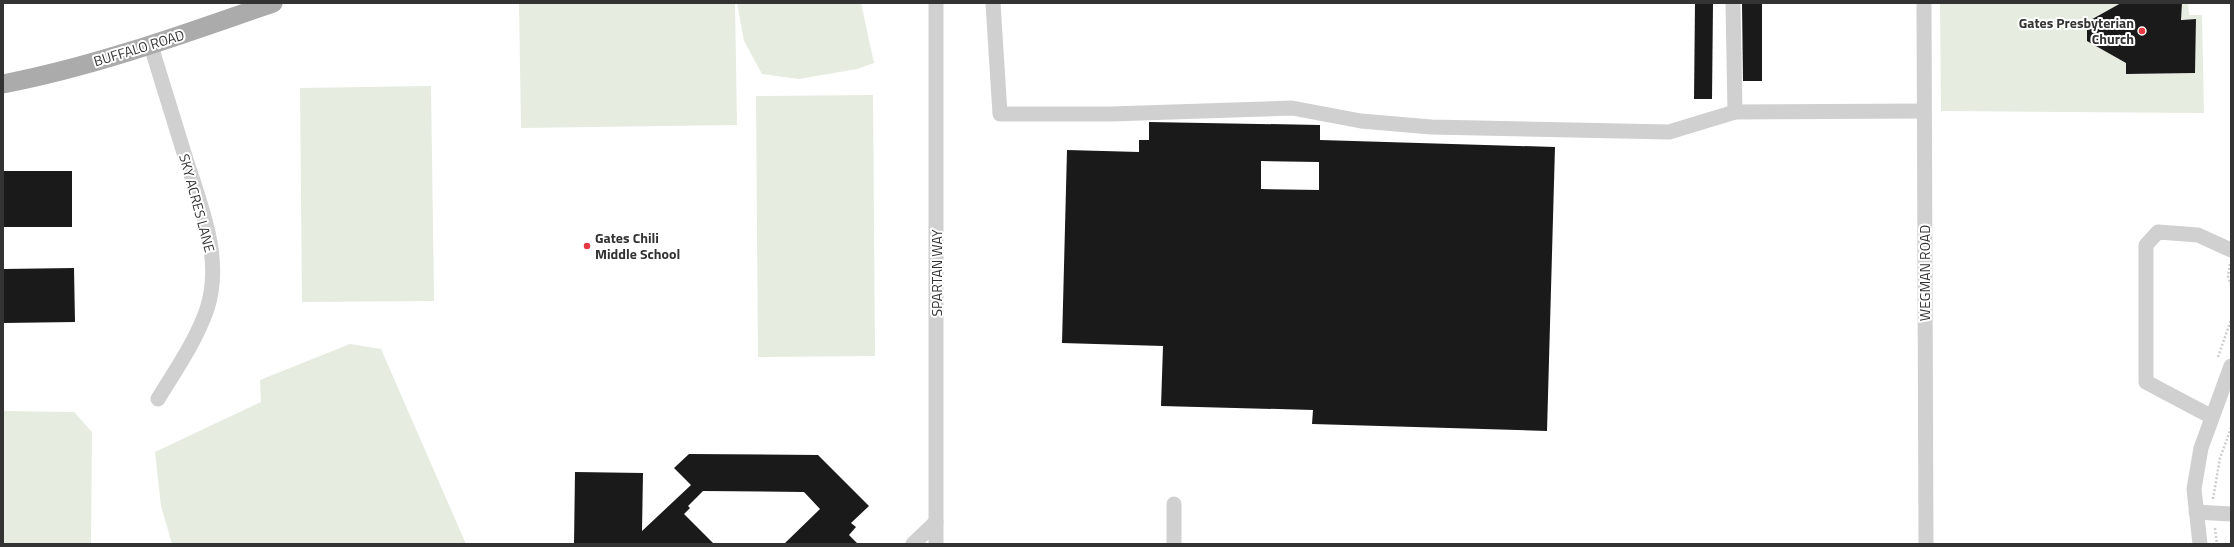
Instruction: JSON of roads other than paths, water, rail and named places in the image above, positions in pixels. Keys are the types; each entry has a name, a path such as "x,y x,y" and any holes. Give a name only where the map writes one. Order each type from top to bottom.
{"main road":[{"name":"BUFFALO ROAD","path":"3,84 50,75 151,46 273,3"}],"street":[{"name":"SPARTAN WAY","path":"936,3 936,544"},
{"path":"993,3 1000,114 1111,114 1292,108 1361,121 1431,127 1669,132 1735,112 1924,111"},
{"path":"1733,3 1735,112"},
{"name":"WEGMAN ROAD","path":"1924,3 1926,544"},
{"name":"SKY ACRES LANE","path":"151,46 202,210 210,244 213,278 207,308 195,337 158,399"},
{"path":"2212,417 2146,382 2146,245 2158,232 2198,235 2231,250"},
{"path":"2200,544 2194,489 2201,448 2231,366"},
{"path":"1174,504 1174,544"},
{"path":"2196,512 2231,514"},
{"path":"913,544 936,522"}],"place":[{"name":"Gates Presbyterian Church","path":"2142,31"},
{"name":"Gates Chili Middle School","path":"587,246"}]}
